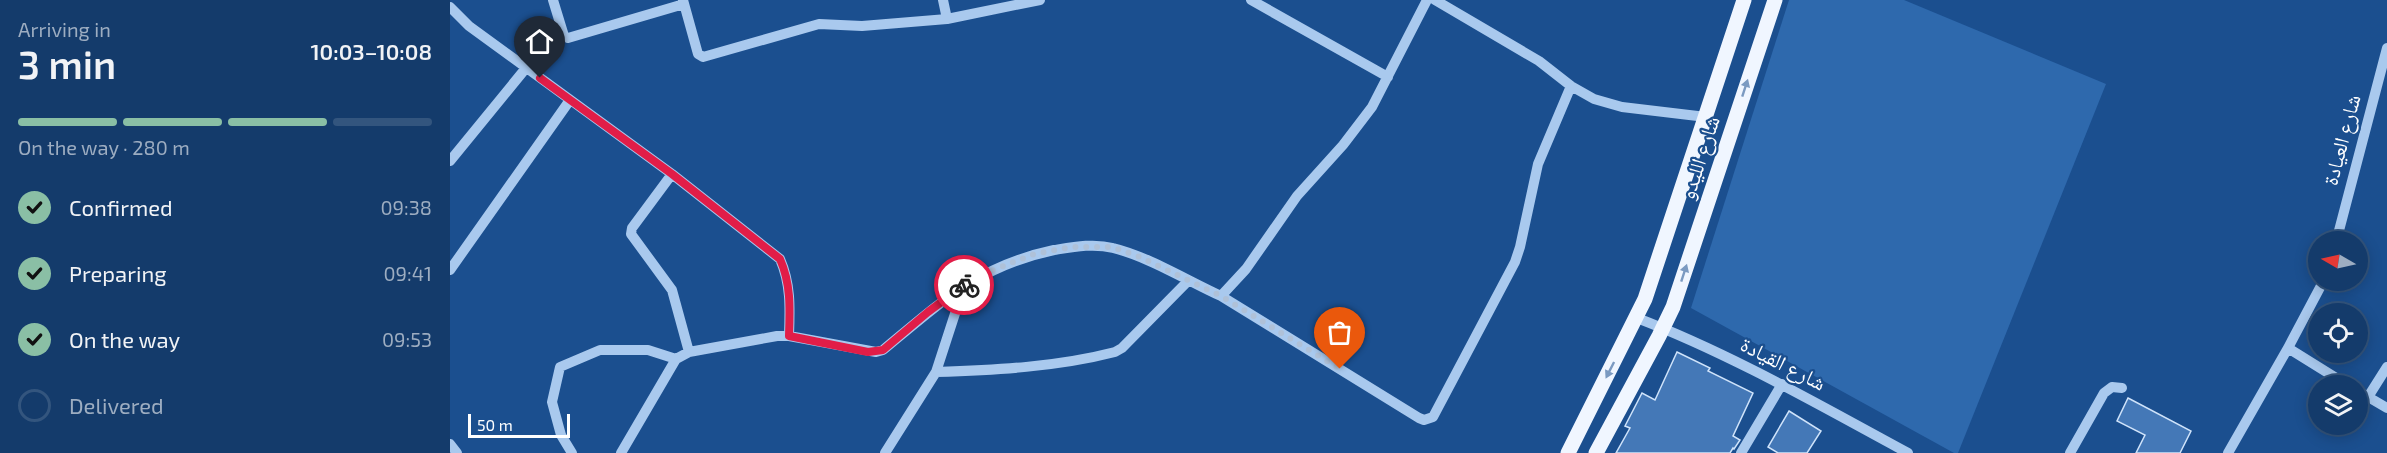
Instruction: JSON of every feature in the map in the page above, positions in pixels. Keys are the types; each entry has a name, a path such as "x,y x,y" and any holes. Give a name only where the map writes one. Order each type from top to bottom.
{"main road":[{"name":"شارع الليدو","path":"1568,453 1637,318 1744,0"},
{"name":"شارع الليدو","path":"1596,453 1672,307 1775,0"}],"street":[{"path":"553,0 564,36 567,38 684,2 698,54 703,57 819,24 862,26 947,18 1040,0"},
{"path":"943,0 947,18"},
{"path":"1251,0 1388,77"},
{"path":"1221,296 1246,269 1297,196 1343,145 1372,107 1427,0"},
{"path":"1435,0 1539,61 1571,87 1594,99 1622,107 1706,117"},
{"path":"450,7 469,26 672,174 780,259 787,276 790,294 789,336"},
{"name":"شارع العيادة","path":"2339,231 2387,48"},
{"path":"450,161 526,68"},
{"path":"621,453 676,359 689,352 777,336 789,336 868,352 883,350 928,312 981,275 1034,254 1090,246 1112,247 1131,254 1221,296 1425,420 1432,417 1515,262 1521,247 1538,164 1571,87"},
{"path":"450,270 570,100"},
{"path":"672,174 632,228 631,234 672,290 689,352"},
{"path":"936,372 998,370 1063,362 1115,352 1122,348 1188,281"},
{"path":"885,453 936,372 964,286"},
{"path":"2228,453 2318,291"},
{"name":"شارع القيادة","path":"1637,318 1782,384 1908,453"},
{"path":"2288,348 2331,375"},
{"path":"572,453 561,435 552,402 560,367 600,350 648,350 676,359"},
{"path":"2368,388 2387,367"},
{"path":"1741,453 1782,384"},
{"path":"2070,453 2104,393 2112,387 2122,388"},
{"path":"2368,397 2387,408"},
{"path":"628,439 630,453"},
{"path":"450,444 457,453"}],"shaded area":[{"path":"1789,0 1904,0 2106,84 1958,453 1954,453 1691,308"}],"building":[{"path":"1677,352 1710,368 1708,371 1753,393 1733,436 1740,440 1730,453 1616,453 1630,428 1625,426 1642,393 1655,400"},
{"path":"2128,398 2191,431 2180,453 2136,453 2145,435 2117,421"},
{"path":"1789,411 1821,431 1807,453 1778,453 1768,447"}],"way so far":[{"path":"964,285 981,275 1034,254 1072,247 1112,247 1140,257 1221,296 1340,369"}],"route":[{"path":"540,78 672,174 780,259 787,276 790,294 789,336 868,352 883,350 964,285"}]}
